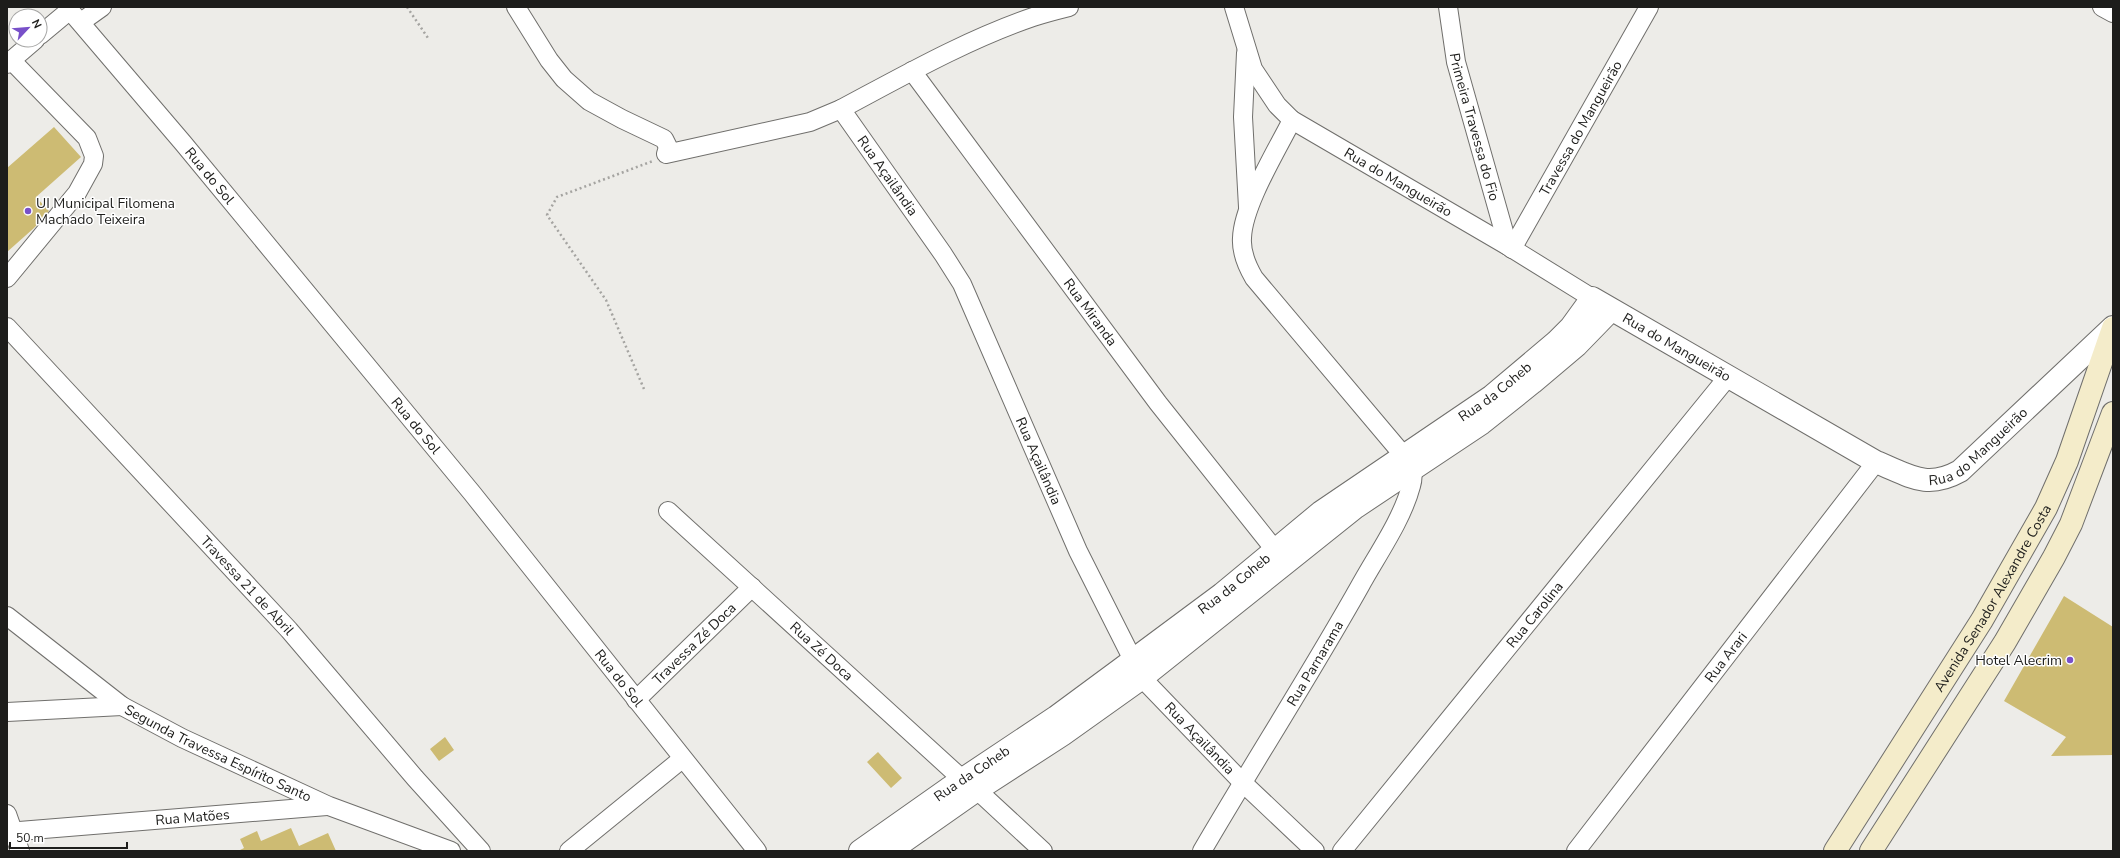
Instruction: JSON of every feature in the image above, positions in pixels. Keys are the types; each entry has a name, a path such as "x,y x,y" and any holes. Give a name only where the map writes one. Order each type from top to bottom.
{"main road":[{"name":"Avenida Senador Alexandre Costa","path":"1835,851 1982,620 2046,508 2067,462 2113,327"},
{"name":"Avenida Senador Alexandre Costa","path":"1871,851 2005,642 2054,557 2071,524 2113,413"},
{"path":"1942,682 1968,699"}],"street":[{"path":"48,30 73,13 102,7"},
{"path":"516,7 549,60 564,79 589,101 600,108 664,139 668,147 666,154 810,122 841,109 912,71 997,31 1034,17 1068,7"},
{"name":"Rua do Mangueirão","path":"1234,7 1253,69 1263,87 1277,105 1292,120 1727,378 1876,462 1919,478 1932,481 1945,479 1960,471 2113,327"},
{"name":"Primeira Travessa do Fio","path":"1448,7 1456,62 1510,248"},
{"name":"Travessa do Mangueirão","path":"1510,248 1649,7"},
{"path":"2102,7 2113,13"},
{"name":"Rua do Sol","path":"73,13 472,493 756,851"},
{"path":"1247,46 1242,117 1248,208 1242,238 1245,261 1254,278 1409,463"},
{"path":"7,278 77,193 93,164 94,156 87,138 9,62 26,48"},
{"name":"Rua Miranda","path":"912,71 1154,398 1275,550"},
{"name":"Rua Açailândia","path":"841,109 943,254 962,284 1078,551 1138,669 1242,782 1315,851"},
{"path":"1248,208 1292,120"},
{"name":"Rua da Coheb","path":"1138,669 1356,507 1498,392 1556,342 1571,327 1592,298"},
{"name":"Rua da Coheb","path":"860,851 969,785 1062,735 1222,594 1321,512 1482,423 1556,364 1611,310"},
{"name":"Travessa 21 de Abril","path":"7,327 289,630 415,778 481,851"},
{"path":"2052,383 2096,375"},
{"name":"Rua Carolina","path":"1342,851 1727,378"},
{"name":"Rua Arari","path":"1576,851 1876,462"},
{"name":"Rua Parnarama","path":"1202,851 1242,782 1342,619 1387,537 1412,485 1409,463"},
{"name":"Rua Zé Doca","path":"668,512 1043,851"},
{"name":"Travessa Zé Doca","path":"636,700 752,587"},
{"name":"Segunda Travessa Espírito Santo","path":"7,616 122,706 182,738 329,806 451,851"},
{"path":"7,712 122,706"},
{"path":"569,851 682,758"},
{"name":"Rua da Coheb","path":"890,851 969,785"},
{"name":"Rua Matões","path":"10,832 329,806"},
{"path":"7,814 10,832 20,851"}],"path":[{"path":"407,7 428,38"},
{"path":"644,389 606,300 547,215 557,198 648,163 666,154"}],"building":[{"path":"54,127 81,157 36,197 49,211 34,228 7,252 7,168"},
{"name":"Hotel Alecrim","path":"2064,596 2113,627 2113,755 2051,756 2066,737 2004,701"},
{"path":"445,737 454,750 439,761 430,749"},
{"path":"878,752 902,778 891,788 867,762"},
{"path":"291,828 299,846 328,833 336,851 238,851 244,848 240,839 257,831 261,841"}],"place":[{"name":"UI Municipal Filomena Machado Teixeira","path":"28,211"},
{"name":"Hotel Alecrim","path":"2070,660"}]}
